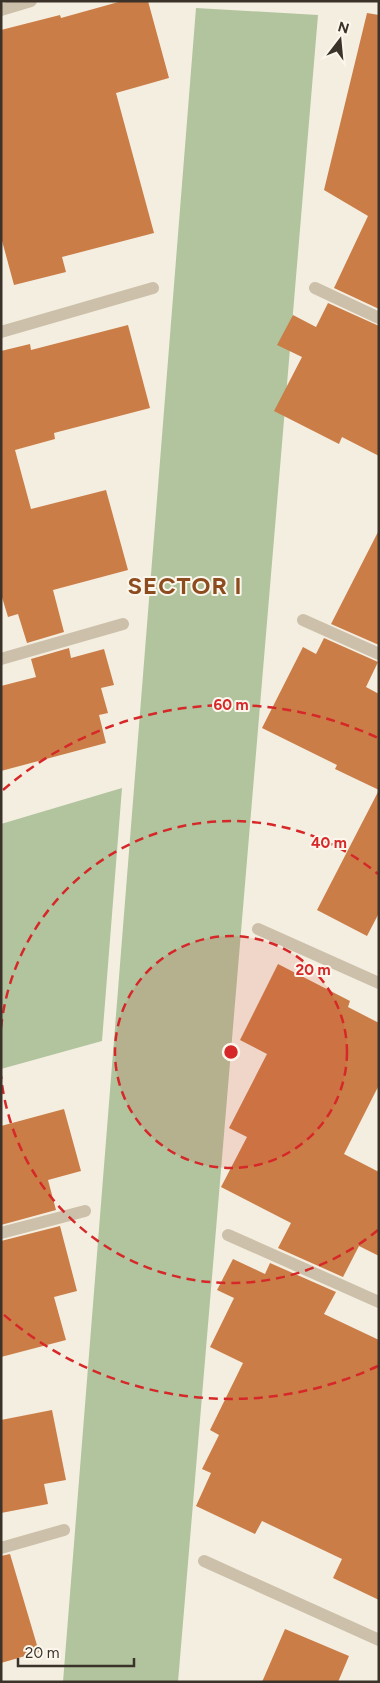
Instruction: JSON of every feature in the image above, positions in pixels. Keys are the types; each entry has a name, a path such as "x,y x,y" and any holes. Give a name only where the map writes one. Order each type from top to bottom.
{"street":[{"path":"1,10 31,1"},
{"path":"1,332 153,288"},
{"path":"316,288 379,318"},
{"path":"303,620 379,654"},
{"path":"1,659 123,624"},
{"path":"258,929 379,983"},
{"path":"1,1233 85,1211"},
{"path":"228,1236 379,1302"},
{"path":"1,1548 64,1530"},
{"path":"204,1561 379,1640"}],"green space":[{"path":"196,8 318,15 178,1682 63,1682"},
{"path":"122,788 102,1041 1,1069 1,824"}],"building":[{"path":"122,1 148,1 169,78 116,93 154,233 62,257 66,272 14,285 1,237 1,30 60,15 61,18"},
{"path":"367,13 379,15 379,309 334,288 368,216 324,190"},
{"path":"328,303 379,326 379,456 342,437 339,444 274,411 302,357 277,345 293,315 316,327"},
{"path":"128,325 150,408 54,433 55,439 15,450 31,509 106,490 128,570 53,590 64,632 27,643 18,614 8,617 1,594 1,351 30,344 31,350"},
{"path":"379,530 379,645 331,624"},
{"path":"324,638 378,662 366,687 379,694 379,790 335,769 337,765 262,728 303,647 316,654"},
{"path":"69,648 71,658 104,649 114,685 101,688 108,713 99,715 106,743 1,771 1,686 36,677 31,659"},
{"path":"379,790 379,913 367,936 317,910"},
{"path":"278,964 350,1001 348,1007 379,1023 379,1085 344,1154 379,1172 379,1256 359,1246 343,1277 278,1248 291,1223 221,1187 247,1137 229,1128 267,1054 240,1040"},
{"path":"64,1109 81,1171 48,1180 56,1210 1,1225 1,1126"},
{"path":"60,1226 77,1291 54,1297 66,1340 1,1357 1,1241"},
{"path":"233,1259 265,1274 270,1263 336,1292 324,1314 379,1340 379,1600 333,1578 342,1559 262,1521 255,1534 196,1506 211,1473 202,1469 219,1435 210,1430 243,1363 210,1347 234,1298 217,1290"},
{"path":"52,1410 66,1480 44,1484 48,1504 1,1513 1,1420"},
{"path":"10,1554 39,1652 1,1663 1,1556"},
{"path":"285,1629 349,1656 338,1682 262,1682"}],"district":[{"name":"SECTOR I","path":"185,586"}]}
